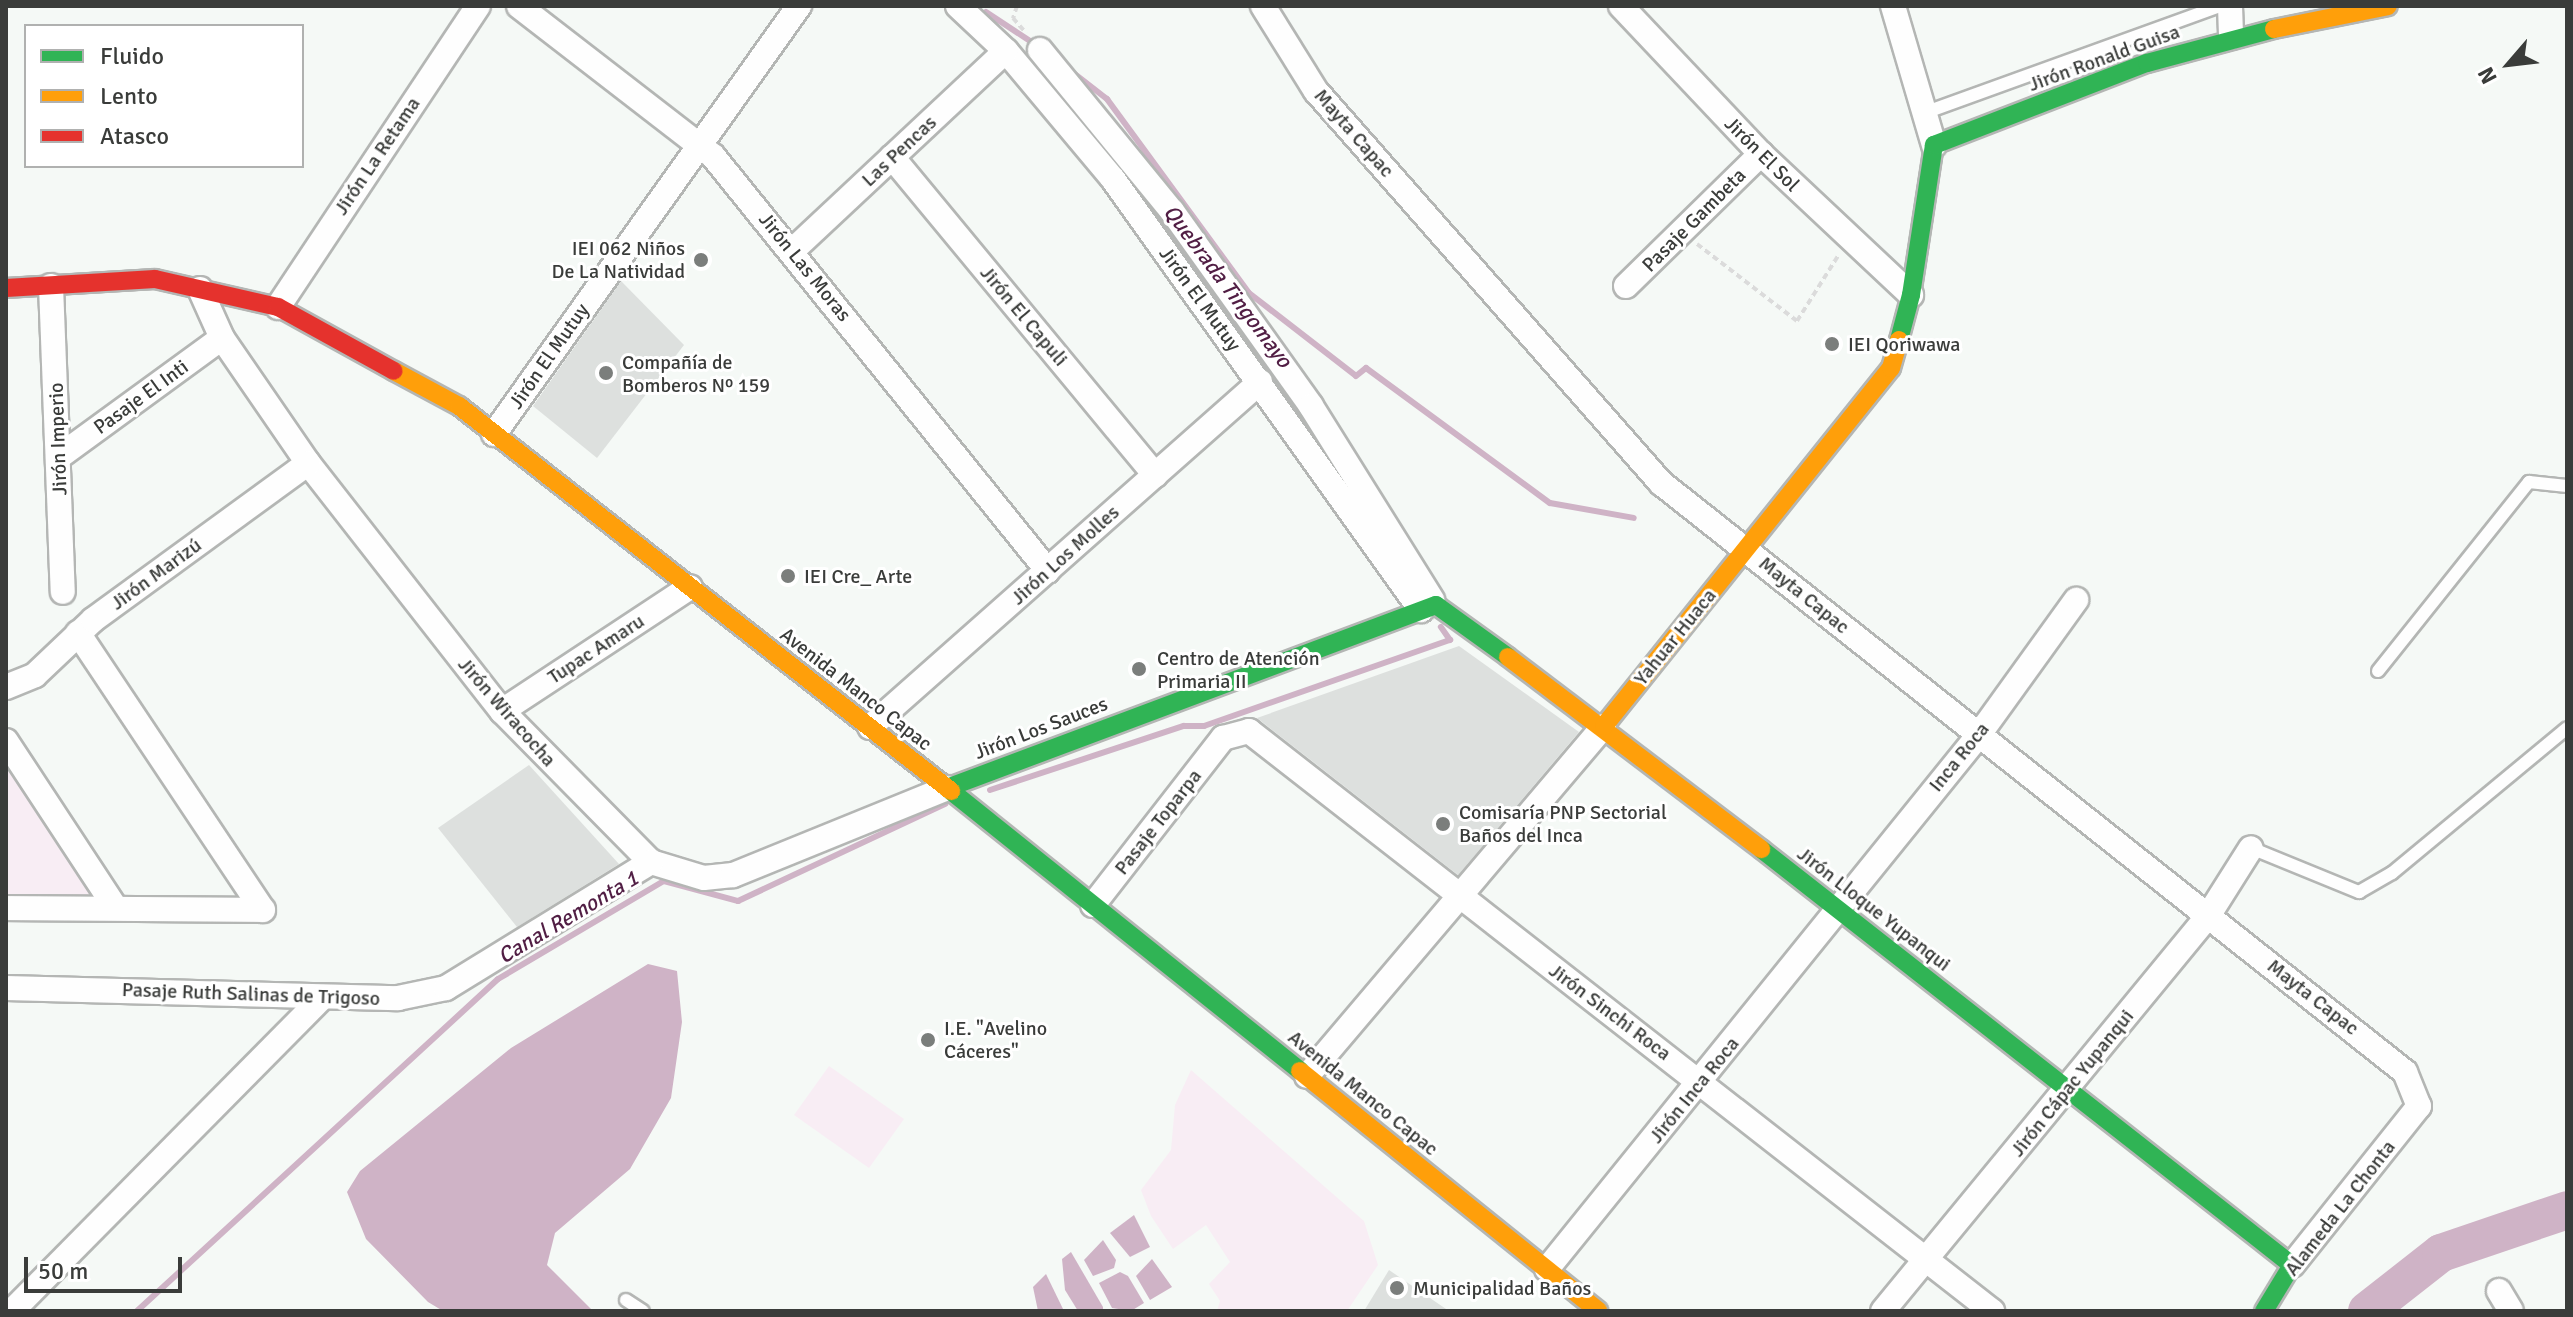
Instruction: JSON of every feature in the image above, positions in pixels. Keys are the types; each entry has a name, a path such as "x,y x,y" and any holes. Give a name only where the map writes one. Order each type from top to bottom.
{"street":[{"name":"Jirón La Retama","path":"278,307 478,6"},
{"name":"Jirón Las Moras","path":"519,6 698,142 793,250 1048,571"},
{"name":"Jirón El Mutuy","path":"494,434 698,142 799,6"},
{"name":"Jirón El Mutuy","path":"958,6 1006,51 1113,179 1428,608"},
{"name":"Mayta Capac","path":"1263,6 1316,91 1650,472 1978,736 2393,1059 2405,1072 2419,1106"},
{"name":"Jirón El Sol","path":"1621,6 1761,154 1911,295"},
{"path":"1893,6 1934,145"},
{"path":"2230,6 2231,37"},
{"name":"Jirón Ronald Guisa","path":"1934,145 2147,63 2231,37 2388,6"},
{"path":"1040,50 1172,211 1283,367 1428,608"},
{"name":"Las Pencas","path":"793,250 1006,51"},
{"name":"Yahuar Huaca","path":"1307,1076 1458,894 1604,726 1891,368 1911,295 1934,145"},
{"name":"Pasaje Gambeta","path":"1626,286 1761,154"},
{"name":"Jirón El Capuli","path":"892,157 1155,475"},
{"name":"Avenida Manco Capac","path":"6,288 155,279 278,307 459,406 957,796 1547,1269 1587,1307"},
{"name":"Jirón Imperio","path":"51,286 63,592"},
{"name":"Jirón Wiracocha","path":"200,289 222,338 308,463 502,711 651,862 704,878 733,875 957,796"},
{"name":"Pasaje El Inti","path":"60,456 222,338"},
{"name":"Jirón Los Molles","path":"870,727 1260,382"},
{"name":"Jirón Marizú","path":"6,687 35,675 78,633 308,463"},
{"name":"Tupac Amaru","path":"502,711 690,587"},
{"name":"Inca Roca","path":"1835,908 1978,736 2076,600"},
{"name":"Jirón Lloque Yupanqui","path":"1428,608 1604,726 1835,908 2071,1087 2292,1265"},
{"name":"Jirón Los Sauces","path":"957,796 1428,608"},
{"path":"6,908 263,910 78,633"},
{"name":"Jirón Sinchi Roca","path":"1223,738 1249,731 1992,1311"},
{"name":"Pasaje Toparpa","path":"1093,905 1223,738"},
{"path":"6,741 115,907"},
{"name":"Jirón Cápac Yupanqui","path":"1883,1311 2071,1087 2208,916 2251,848"},
{"name":"Pasaje Ruth Salinas de Trigoso","path":"6,988 321,999 398,998 446,988 651,862"},
{"name":"Jirón Inca Roca","path":"1547,1269 1702,1082 1835,908"},
{"path":"12,1311 321,999"},
{"name":"Alameda La Chonta","path":"2266,1310 2292,1265 2419,1106"}],"lane":[{"path":"1924,113 2220,6"},
{"path":"2378,671 2529,482 2567,486"},
{"path":"2251,848 2359,892 2392,873 2567,728"},
{"path":"626,1300 643,1311"}],"path":[{"path":"1017,6 1013,18 1040,50"},
{"path":"1682,233 1797,321 1849,238"}],"shaded area":[{"path":"6,760 99,902 6,900"},
{"path":"648,964 677,971 682,1022 671,1098 630,1169 555,1233 547,1265 593,1311 443,1311 428,1302 366,1239 347,1192 360,1171 511,1048"},
{"path":"829,1066 904,1119 869,1168 794,1115"},
{"path":"1191,1070 1364,1221 1378,1265 1347,1311 1217,1311 1220,1301 1209,1284 1230,1262 1206,1225 1173,1249 1151,1216 1141,1190 1171,1150 1175,1105"},
{"path":"1134,1215 1150,1247 1130,1257 1110,1233"},
{"path":"1103,1240 1116,1260 1114,1268 1093,1276 1084,1260"},
{"path":"1071,1252 1103,1311 1078,1311 1065,1290 1062,1259"},
{"path":"1152,1259 1172,1287 1150,1300 1136,1276"},
{"path":"1120,1272 1128,1276 1144,1303 1131,1311 1112,1308 1099,1283"},
{"path":"1046,1274 1064,1311 1038,1311 1033,1287"}],"building":[{"name":"Compañía de Bomberos Nº 159","path":"621,281 684,345 597,458 533,406"},
{"path":"1459,646 1579,732 1458,875 1257,718"},
{"path":"529,765 619,864 517,927 438,828"},
{"name":"Municipalidad Baños","path":"1389,1270 1449,1311 1364,1311"}],"waterway":[{"path":"986,12 1036,45"},
{"path":"1071,71 1107,99 1249,293 1356,376 1366,368 1550,503 1634,518"},
{"name":"Quebrada Tingomayo","path":"1149,209 1259,356 1340,476"},
{"name":"Quebrada Tingomayo","path":"990,790 1184,726 1204,726 1450,640 1441,627"},
{"name":"Canal Remonta 1","path":"137,1311 498,979 664,881 738,901 945,804"},
{"path":"2367,1311 2441,1253 2567,1210"}],"traffic: fast":[{"path":"1899,340 1911,295 1934,145 2147,63 2274,29"},
{"path":"947,788 1436,605 1508,657"},
{"path":"951,791 1300,1071"},
{"path":"1761,849 2292,1265 2264,1311"}],"traffic: slow":[{"path":"2274,29 2388,6"},
{"path":"1604,726 1891,368 1899,340"},
{"path":"394,371 459,406 951,791"},
{"path":"1508,657 1761,849"},
{"path":"1300,1071 1599,1311"}],"traffic: jam":[{"path":"6,288 155,279 278,307 394,371"}],"place":[{"name":"IEI 062 Niños De La Natividad","path":"701,260"},
{"name":"IEI Qoriwawa","path":"1832,344"},
{"name":"Compañía de Bomberos Nº 159","path":"606,373"},
{"name":"IEI Cre_ Arte","path":"788,576"},
{"name":"Centro de Atención Primaria II","path":"1139,669"},
{"name":"Comisaría PNP Sectorial Baños del Inca","path":"1443,824"},
{"name":"I.E. \"Avelino Cáceres\"","path":"928,1040"},
{"name":"Municipalidad Baños","path":"1397,1288"}]}
